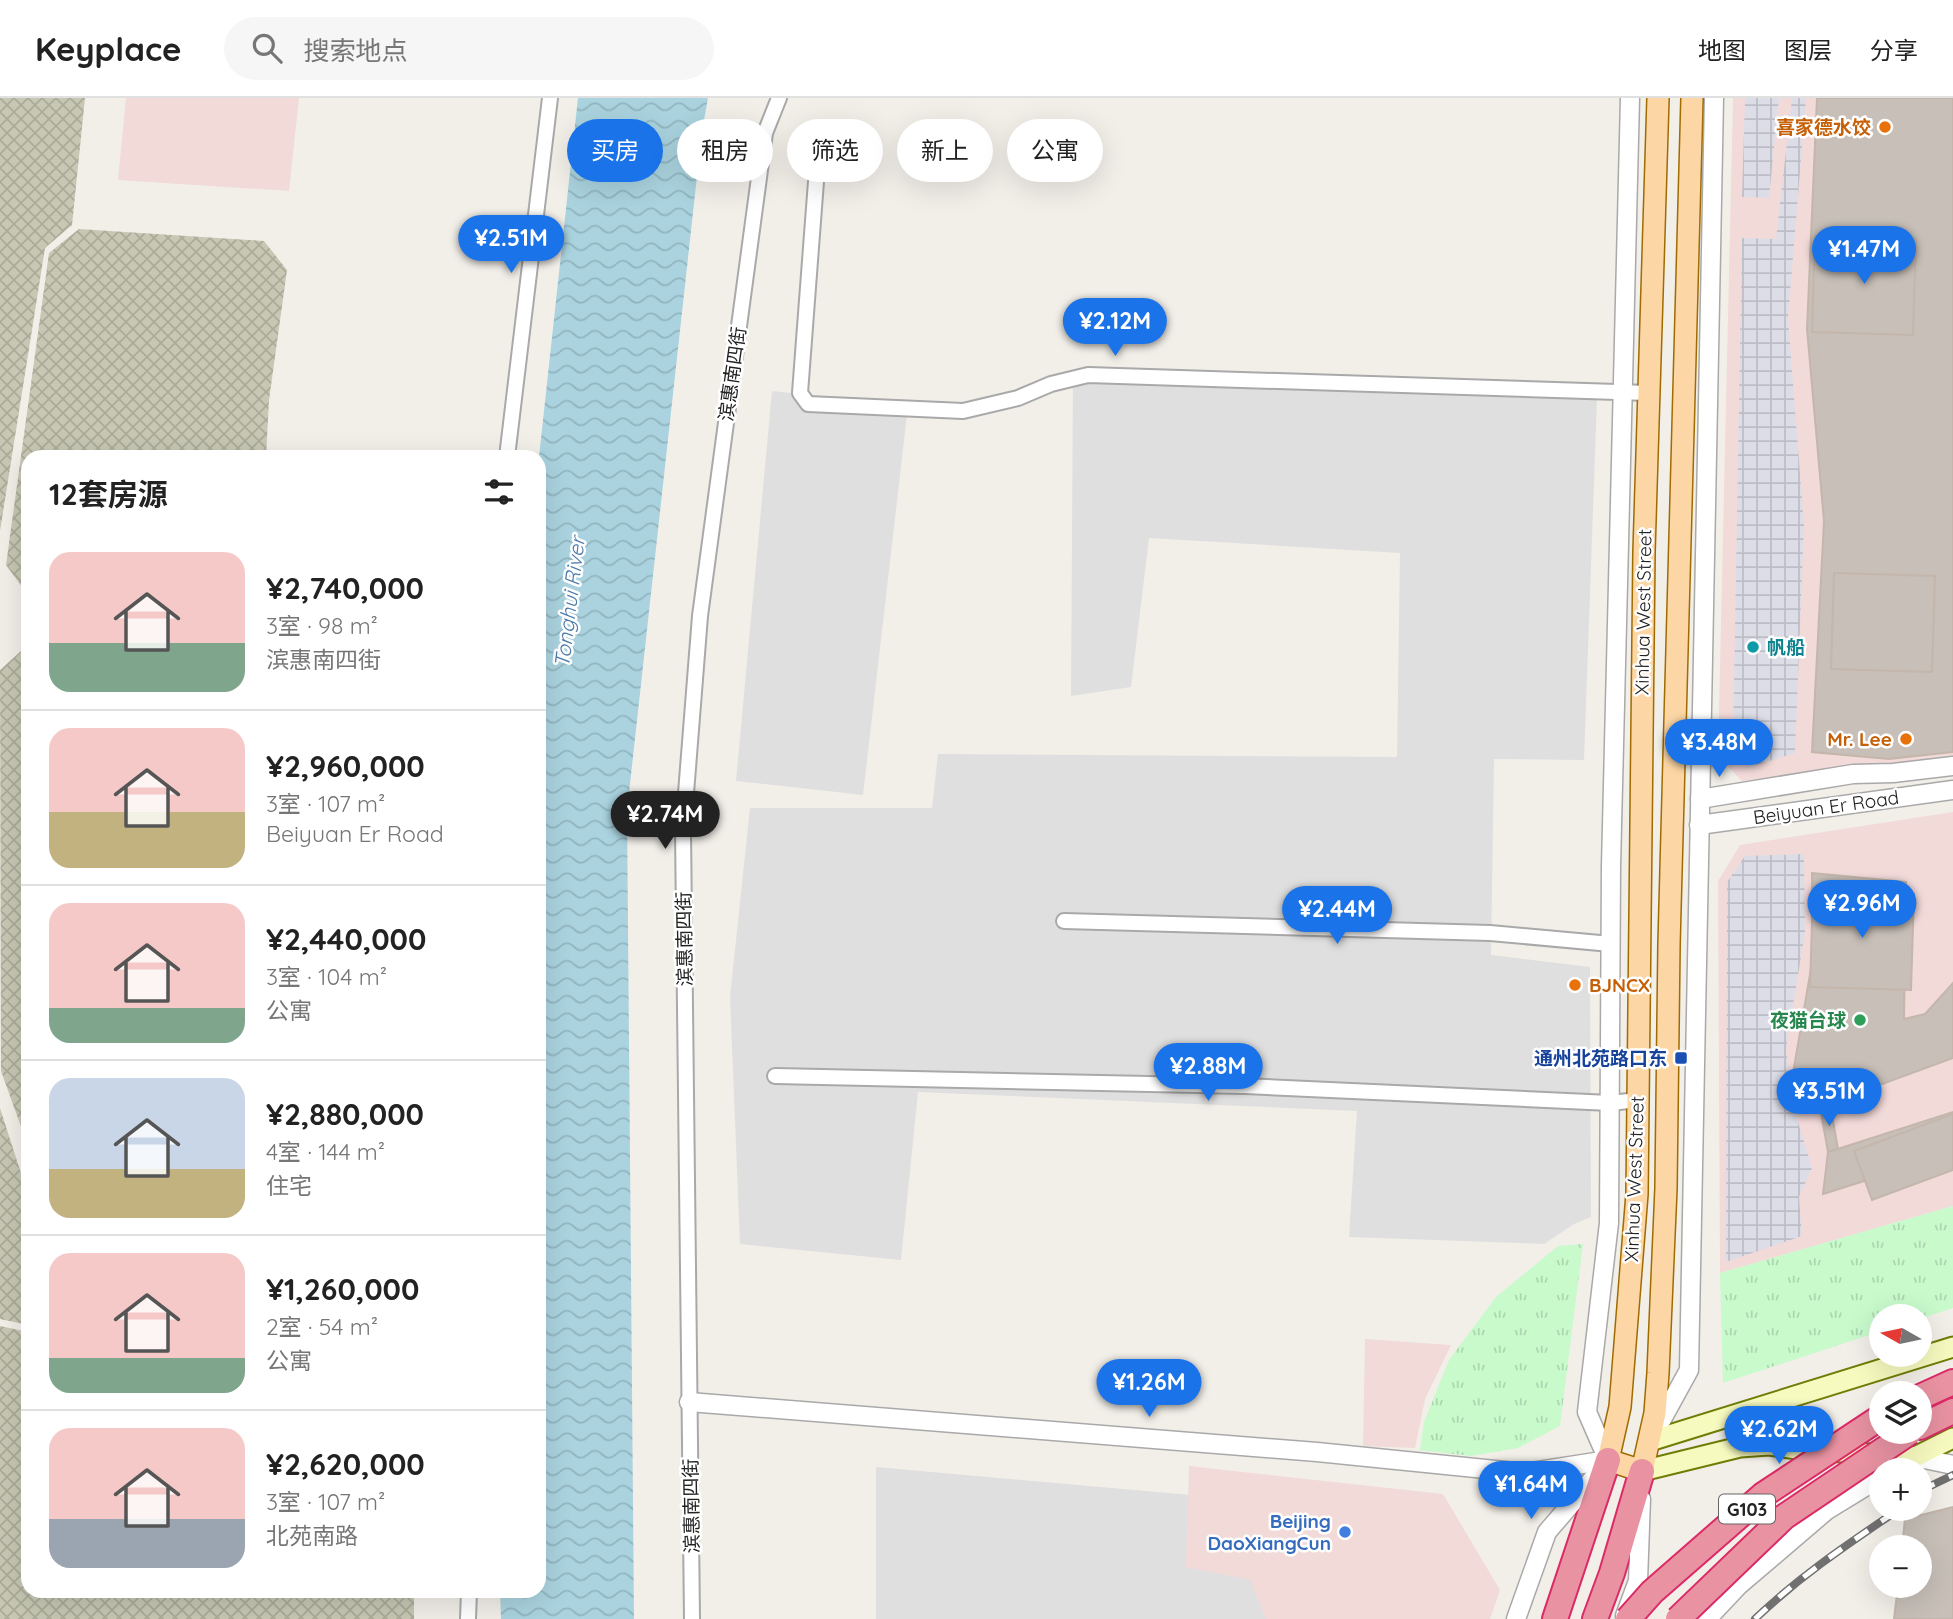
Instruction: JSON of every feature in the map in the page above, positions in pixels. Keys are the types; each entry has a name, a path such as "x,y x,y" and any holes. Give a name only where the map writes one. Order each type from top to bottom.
{"highway":[{"path":"1932,1392 1953,1382"},
{"path":"1932,1421 1953,1411"},
{"name":"G103","path":"1626,1619 1652,1592 1763,1495 1869,1425"},
{"name":"G103","path":"1678,1619 1784,1517 1892,1444"},
{"path":"1555,1619 1608,1460"},
{"path":"1595,1619 1612,1573 1642,1471"}],"main road":[{"name":"Xinhua West Street","path":"1608,1460 1620,1407 1637,1194 1644,552 1658,98"},
{"name":"Xinhua West Street","path":"1642,1471 1650,1441 1658,1373 1666,1188 1669,944 1692,98"},
{"path":"1608,1460 1650,1441 1953,1347"},
{"path":"1608,1460 1642,1471 1740,1447 1769,1445 1915,1457 1953,1438"}],"street":[{"path":"508,450 550,98"},
{"name":"滨惠南四街","path":"692,1619 682,831 700,616 765,133 779,98"},
{"path":"1608,1460 1587,1412 1609,1223 1611,944 1630,98"},
{"path":"1650,1441 1689,1370 1714,98"},
{"path":"816,182 800,393 808,404 964,411 1018,398 1051,384 1088,375 1648,393"},
{"name":"Beiyuan Er Road","path":"1700,799 1853,774 1893,774 1953,766"},
{"name":"Beiyuan Er Road","path":"1699,825 1953,790"},
{"path":"1064,921 1490,933 1611,944"},
{"path":"775,1076 1245,1086 1610,1103 1638,1100"},
{"path":"690,1402 1303,1451 1525,1473 1608,1460"},
{"path":"1915,1457 1953,1465"},
{"path":"1516,1619 1547,1532 1608,1460"},
{"path":"1626,1619 1638,1581 1642,1471"},
{"path":"1706,1619 1738,1586 1827,1510 1869,1485"},
{"path":"468,1619 469,1598"}],"shaded area":[{"path":"0,98 85,98 72,225 45,248 0,531"},
{"path":"126,98 299,98 289,191 118,180"},
{"path":"1733,98 1953,98 1953,756 1742,781 1718,756"},
{"path":"1745,98 1779,98 1769,198 1742,197"},
{"path":"1792,98 1806,98 1788,318 1804,526 1795,753 1747,768 1733,739 1742,238 1776,239"},
{"path":"79,229 264,241 287,270 269,400 266,450 22,450 49,253"},
{"path":"1073,373 1597,398 1584,760 1494,759 1491,955 1590,967 1591,1217 1574,1224 1544,1244 1349,1237 1357,1111 918,1092 901,1260 740,1244 730,997 750,808 932,808 938,754 1397,757 1400,553 1149,538 1131,687 1071,696"},
{"path":"772,391 908,406 863,795 736,781"},
{"path":"21,456 21,585 6,565"},
{"path":"21,651 21,1127 1,1071 0,670"},
{"path":"1953,812 1953,1206 1720,1273 1718,881 1740,845"},
{"path":"1804,854 1805,932 1786,1049 1795,1112 1812,1168 1799,1197 1802,1236 1726,1262 1727,882 1745,856"},
{"path":"0,1108 21,1173 21,1324 0,1319"},
{"path":"0,1326 21,1330 21,1598 414,1598 414,1619 0,1619"},
{"path":"1365,1339 1451,1345 1425,1399 1415,1448 1363,1446"},
{"path":"1189,1466 1443,1494 1500,1590 1490,1619 1266,1619 1250,1580 1186,1567"},
{"path":"876,1467 1347,1509 1417,1619 876,1619"}],"green space":[{"path":"1953,1206 1953,1308 1932,1315 1932,1304 1869,1304 1869,1335 1723,1383 1720,1273"},
{"path":"1583,1244 1560,1426 1518,1448 1471,1456 1420,1450 1424,1422 1449,1360 1496,1297 1558,1246"}],"water":[{"name":"Tonghui River","path":"578,98 708,98 704,119 677,119 677,182 696,182 627,811 634,1619 501,1619 500,1598 546,1598 546,450 540,450 569,182 663,182 663,119 576,119"}],"building":[{"path":"1817,98 1953,98 1953,752 1889,759 1812,752 1824,521 1807,329"},
{"path":"1815,236 1916,239 1913,335 1812,332"},
{"path":"1834,573 1935,576 1932,672 1831,669"},
{"path":"1812,873 1906,882 1904,1019 1925,1014 1953,983 1953,1058 1820,1107 1817,1086 1792,1079 1813,957"},
{"path":"1813,891 1914,894 1911,990 1810,987"},
{"path":"1830,1104 1838,1149 1828,1152 1820,1107"},
{"path":"1953,1112 1953,1153 1823,1194 1828,1152"},
{"path":"1953,1114 1953,1170 1872,1200 1854,1151"},
{"path":"1953,1507 1953,1619 1894,1619 1897,1598 1932,1598 1932,1535 1903,1535 1905,1521 1932,1521 1932,1512"}],"railway":[{"path":"1932,1485 1953,1475"},
{"path":"1755,1619 1807,1574 1882,1521"}],"place":[{"name":"喜家德水饺","path":"1885,127"},
{"name":"帆船","path":"1753,647"},
{"name":"Mr. Lee","path":"1906,739"},
{"name":"BJNCX","path":"1575,985"},
{"name":"夜猫台球","path":"1860,1020"},
{"name":"通州北苑路口东","path":"1681,1058"},
{"name":"Beijing DaoXiangCun","path":"1345,1532"}]}
